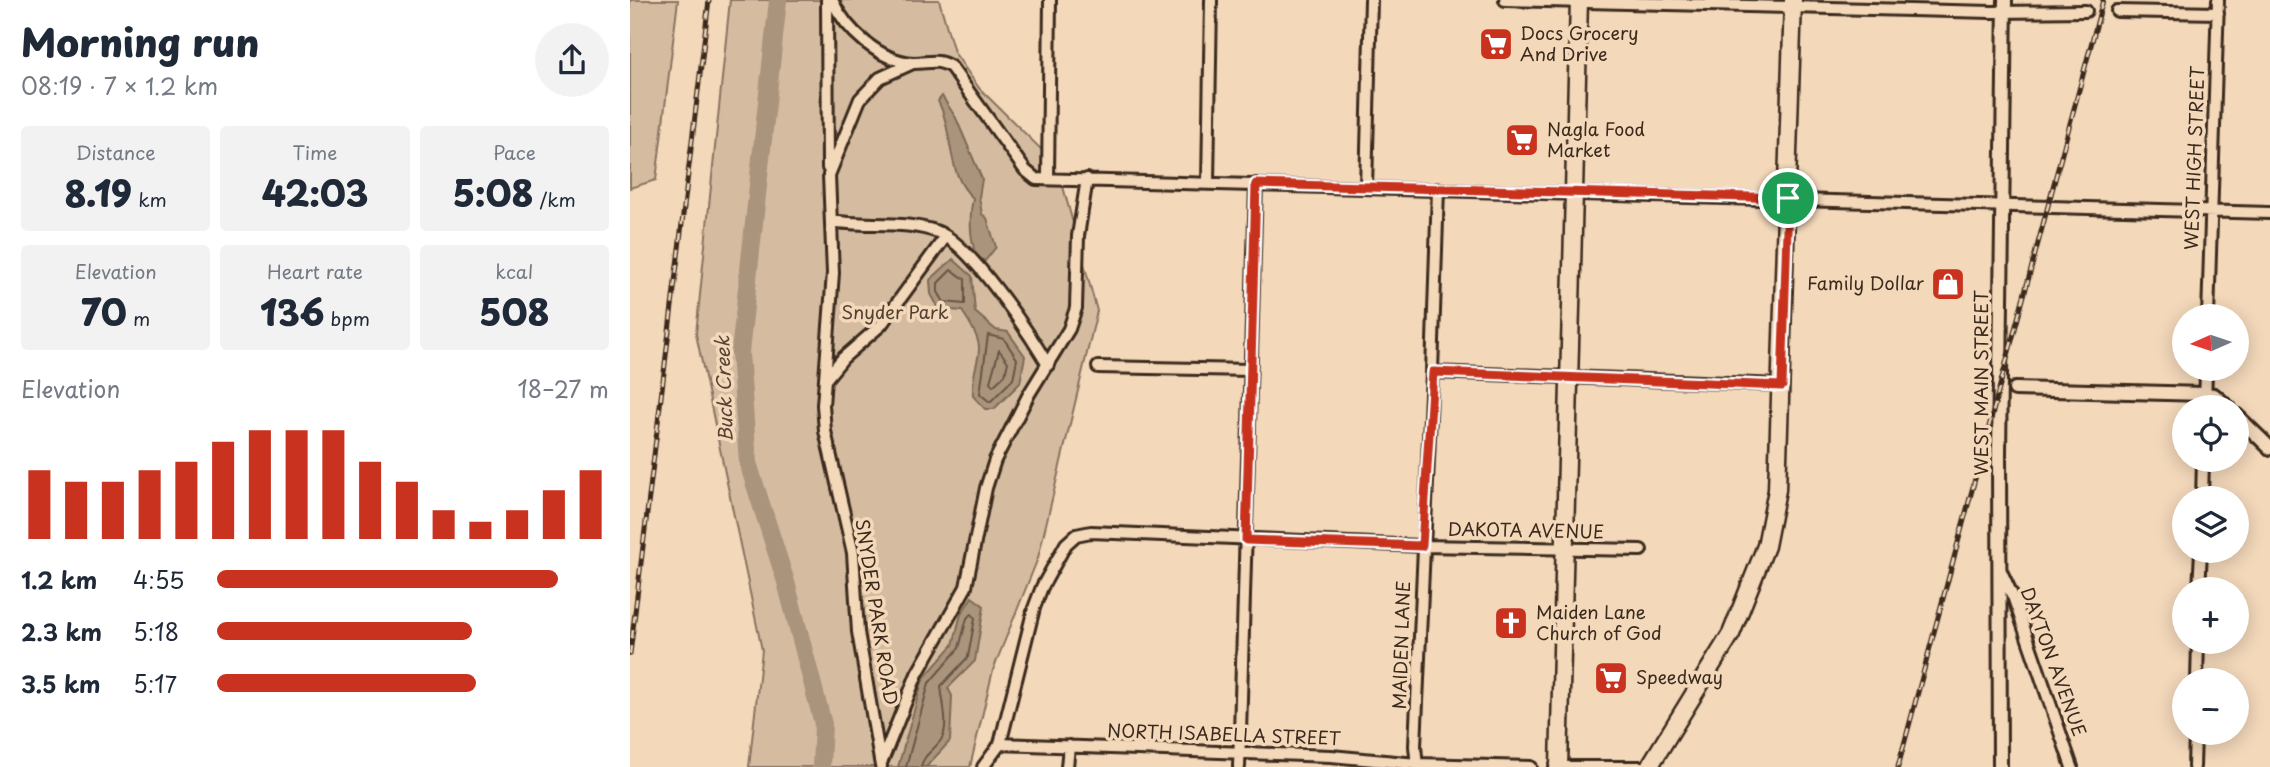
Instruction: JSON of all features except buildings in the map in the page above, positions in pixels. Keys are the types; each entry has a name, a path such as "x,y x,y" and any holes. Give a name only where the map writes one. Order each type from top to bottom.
{"main road":[{"path":"1558,766 1579,1"},
{"path":"1649,767 1731,634 1752,589 1766,546 1777,491 1793,3"}],"street":[{"path":"829,0 864,41 914,63 936,60 951,67 1024,170 1036,179 2270,213"},
{"name":"SNYDER PARK ROAD","path":"829,0 832,309 825,380 826,441 853,553 858,632 881,767"},
{"path":"1048,178 1050,0"},
{"path":"1208,183 1211,0"},
{"path":"1366,187 1371,0"},
{"path":"1505,0 2005,6 2086,11"},
{"name":"WEST HIGH STREET","path":"2208,304 2218,0"},
{"name":"WEST MAIN STREET","path":"2000,767 2001,205 2005,6"},
{"path":"2117,11 2218,13"},
{"name":"SNYDER PARK ROAD","path":"829,175 860,99 880,78 914,63"},
{"name":"SNYDER PARK ROAD","path":"881,767 889,737 916,674 966,587 986,488 995,460 1029,394 1069,329 1076,308 1078,236 1087,179"},
{"path":"1239,767 1256,184"},
{"name":"MAIDEN LANE","path":"1417,766 1422,546 1433,372 1437,189"},
{"path":"831,221 925,229 946,236 1012,310 1048,365"},
{"path":"825,380 843,358 881,325 946,236"},
{"path":"1098,367 1251,370"},
{"path":"1433,372 1782,386"},
{"path":"2205,382 2205,394"},
{"path":"2015,390 2214,395"},
{"path":"2249,428 2270,448"},
{"name":"DAKOTA AVENUE","path":"999,744 1034,608 1066,544 1076,535 1091,532 1159,537 1422,546 1641,550"},
{"name":"DAYTON AVENUE","path":"1999,569 2014,599 2072,767"},
{"path":"983,767 999,744"},
{"name":"NORTH ISABELLA STREET","path":"999,744 1331,756 1417,766 1531,767"},
{"path":"2194,767 2195,745"},
{"path":"1067,767 1069,746"},
{"path":"1558,766 1656,767"}],"green space":[{"path":"630,0 678,0 656,180 630,188"},
{"name":"Snyder Park","path":"730,0 939,0 954,52 979,88 1045,153 1062,183 1097,311 1038,558 993,670 970,767 749,767 762,650 696,334"}],"water":[{"path":"942,96 956,118 982,179 979,197 982,214 987,218 996,247 985,261 976,256 974,249 971,227 973,198 958,178 954,165 938,101"},
{"path":"953,259 972,276 975,312 996,330 1008,332 1025,356 1020,383 994,409 985,409 973,396 979,347 972,326 962,311 939,309 931,294 930,280"},
{"path":"972,597 984,606 975,661 948,688 952,696 950,741 926,767 898,767 923,679 953,645 961,614"}],"waterway":[{"name":"Buck Creek","path":"778,0 740,353 748,463 786,582 823,724 821,767"}],"railway":[{"path":"630,654 709,0"},
{"path":"1898,767 2103,0"}],"place":[{"name":"Docs Grocery And Drive","path":"1496,44"},
{"name":"Nagla Food Market","path":"1522,140"},
{"name":"Family Dollar","path":"1948,284"},
{"name":"Maiden Lane Church of God","path":"1511,623"},
{"name":"Speedway","path":"1611,678"}],"route":[{"path":"1256,184 1788,198 1782,386 1433,372 1422,546 1246,540 1256,184"}]}
